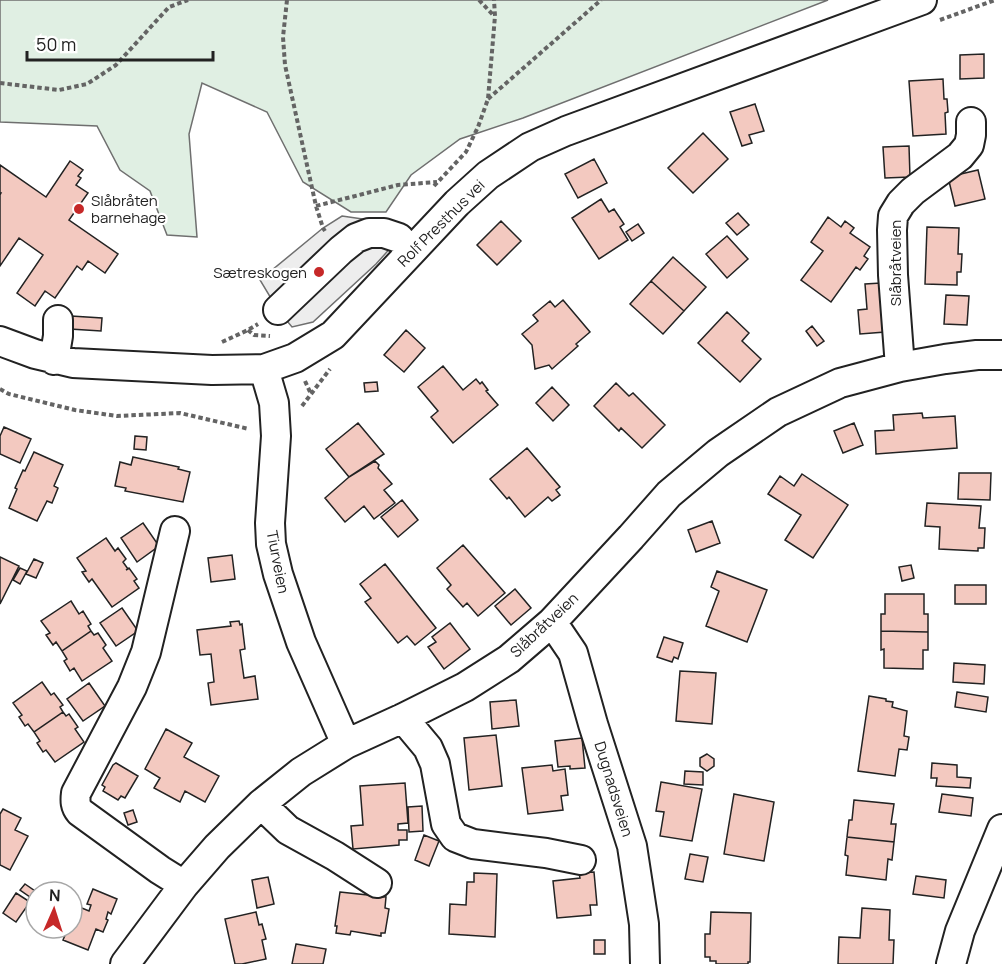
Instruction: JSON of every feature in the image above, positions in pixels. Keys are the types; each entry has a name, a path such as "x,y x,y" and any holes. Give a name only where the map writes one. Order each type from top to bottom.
{"street":[{"name":"Rolf Presthus vei","path":"0,343 54,360 73,363 200,369 264,369 295,358 333,335 457,203 488,175 530,147 566,131 931,10"},
{"name":"Slåbråtveien","path":"900,367 892,275 893,216 900,203 913,191 960,156 969,145 971,122"},
{"path":"278,310 356,238 384,233 399,238 411,252"},
{"path":"54,360 58,320"},
{"name":"Slåbråtveien","path":"125,964 184,885 217,847 261,804 301,772 346,744 465,687 509,659 552,622 669,494 718,453 778,412 840,383 900,367 956,357 1002,355"},
{"name":"Tiurveien","path":"264,369 274,403 276,436 270,524 271,544 278,574 301,642 346,744"},
{"path":"175,531 146,652 132,687 76,793 75,800 80,812 184,885"},
{"name":"Dugnadsveien","path":"552,622 573,652 593,724 632,846 644,924 645,964"},
{"path":"403,718 428,748 435,764 446,824 455,837 473,844 581,860"},
{"path":"261,804 288,830 377,883"},
{"path":"951,964 960,931 991,886 1002,829"}],"path":[{"path":"0,83 59,90 87,84 116,65 169,7 188,0"},
{"path":"287,0 283,37 285,65 316,206 323,228 341,250"},
{"path":"478,0 495,16"},
{"path":"495,0 488,99 601,0"},
{"path":"931,10 995,0"},
{"path":"316,206 398,185 437,182"},
{"path":"222,342 248,330 278,310"},
{"path":"0,389 9,394 75,410 117,416 180,413 276,436 330,368"}],"green space":[{"path":"0,0 828,0 523,118 460,139 411,175 386,212 351,212 303,182 267,112 202,83 189,134 197,237 167,235 150,191 120,170 97,126 0,122"}],"shaded area":[{"name":"Sætreskogen","path":"342,216 390,223 404,233 376,264 313,322 292,327 278,310 260,280 323,228"}],"building":[{"path":"984,54 984,78 960,79 960,55"},
{"path":"943,79 944,99 947,99 948,112 945,113 946,134 913,136 909,81"},
{"path":"755,104 764,131 749,135 752,143 742,146 730,112"},
{"path":"703,133 728,159 693,193 668,168"},
{"path":"909,146 910,177 885,178 883,147"},
{"path":"594,159 607,183 578,198 565,174"},
{"path":"70,161 83,170 78,176 81,178 76,185 88,193 69,220 118,254 105,273 88,261 82,270 77,266 55,298 45,291 35,306 17,293 43,255 19,238 0,266 0,165 46,197"},
{"path":"978,170 985,199 955,206 948,177"},
{"path":"601,199 609,212 614,209 624,224 620,227 628,240 599,259 572,218"},
{"path":"738,213 749,225 737,235 726,223"},
{"path":"828,217 841,227 845,221 854,228 850,233 870,247 864,256 868,259 860,270 856,267 831,302 801,280 823,251 811,242"},
{"path":"501,221 521,241 497,265 477,245"},
{"path":"638,224 644,233 632,241 626,232"},
{"path":"927,227 959,228 958,254 962,254 961,272 957,272 957,285 925,284"},
{"path":"727,236 748,259 727,278 706,254"},
{"path":"673,257 706,287 684,311 651,281"},
{"path":"651,281 684,311 663,334 630,304"},
{"path":"881,283 885,332 860,334 858,310 867,309 865,284"},
{"path":"946,295 969,296 967,325 944,324"},
{"path":"563,300 590,332 552,369 549,365 535,369 532,345 522,334 538,321 533,315 550,301 555,307"},
{"path":"727,312 749,333 742,341 761,359 740,382 698,343"},
{"path":"71,316 102,318 101,331 70,329"},
{"path":"812,326 824,341 817,346 806,331"},
{"path":"406,330 425,348 404,372 384,355"},
{"path":"443,366 463,390 476,379 480,384 482,382 488,390 486,391 498,405 453,443 431,417 438,411 418,387"},
{"path":"377,382 378,391 365,392 364,383"},
{"path":"616,383 629,396 633,393 665,425 642,448 621,428 619,431 594,406"},
{"path":"552,387 569,405 553,421 536,403"},
{"path":"922,413 923,418 955,416 957,448 876,454 875,431 894,430 893,415"},
{"path":"358,423 384,454 349,477 326,449"},
{"path":"854,423 863,445 843,453 834,431"},
{"path":"4,427 31,439 20,463 0,454 0,436"},
{"path":"135,436 147,437 146,450 134,449"},
{"path":"527,448 560,487 556,490 560,495 552,501 548,497 525,517 490,479"},
{"path":"34,452 63,465 54,486 58,488 52,503 47,501 37,521 9,508 23,470 25,471"},
{"path":"133,457 179,467 178,469 190,472 183,502 125,491 126,488 115,486 120,462 131,465"},
{"path":"375,461 392,484 384,490 395,503 374,519 364,506 345,522 325,498 349,477"},
{"path":"959,473 991,473 990,500 958,499"},
{"path":"802,474 848,505 813,558 785,540 801,515 768,494 780,476 794,486"},
{"path":"402,500 418,520 398,537 381,517"},
{"path":"927,503 981,506 979,528 985,528 984,548 978,548 978,551 939,549 940,527 925,526"},
{"path":"712,521 720,543 696,552 688,530"},
{"path":"143,523 159,546 137,562 121,538"},
{"path":"106,538 115,551 118,548 126,559 123,562 137,579 134,581 139,588 112,607 92,579 89,582 82,572 86,571 77,558"},
{"path":"463,545 505,593 478,616 467,603 463,607 447,589 451,585 437,568"},
{"path":"232,555 235,579 211,582 208,558"},
{"path":"0,557 19,566 0,604"},
{"path":"34,559 43,563 36,578 26,574"},
{"path":"385,564 436,628 415,645 407,636 398,643 365,602 371,598 360,584"},
{"path":"911,565 914,578 902,581 899,567"},
{"path":"20,568 27,571 20,584 13,580"},
{"path":"717,571 767,590 747,642 706,626 719,591 711,587"},
{"path":"955,585 986,585 986,604 955,604"},
{"path":"515,589 531,608 511,625 495,606"},
{"path":"885,594 924,594 924,614 928,614 928,632 881,631 881,614 885,614"},
{"path":"71,601 79,614 83,611 91,624 88,626 91,631 62,651 56,642 53,645 46,635 50,633 41,621"},
{"path":"122,608 138,631 116,646 100,623"},
{"path":"239,621 240,625 242,624 245,649 240,650 244,678 255,676 258,699 211,705 208,683 214,682 211,654 200,655 197,630 231,626 230,622"},
{"path":"450,623 470,649 444,669 428,647 436,642 432,637"},
{"path":"91,631 94,635 98,633 106,645 103,648 112,661 82,681 74,668 70,671 64,661 67,659 62,651"},
{"path":"881,631 928,632 928,650 923,650 923,669 884,668"},
{"path":"664,637 683,643 678,659 674,657 672,662 657,657"},
{"path":"954,663 985,665 984,684 953,682"},
{"path":"680,671 716,673 712,724 676,721"},
{"path":"42,682 51,695 54,693 63,705 60,707 63,712 34,732 28,724 25,726 19,717 22,715 13,703"},
{"path":"89,683 105,706 83,721 67,699"},
{"path":"957,692 988,697 986,712 955,707"},
{"path":"869,696 886,699 886,701 893,702 892,707 907,711 904,736 909,737 907,750 899,749 895,776 858,771"},
{"path":"516,700 519,726 492,729 490,702"},
{"path":"63,712 66,716 69,714 84,742 55,762 46,750 43,752 34,732"},
{"path":"166,729 192,743 184,757 219,776 205,802 185,791 180,802 154,788 160,778 145,769"},
{"path":"496,735 502,786 469,790 464,738"},
{"path":"582,738 585,768 558,767 555,741"},
{"path":"707,754 714,759 714,766 707,771 700,766 700,758"},
{"path":"116,763 138,776 125,798 121,796 118,800 103,791 105,787 102,785"},
{"path":"932,763 957,765 957,777 971,778 970,788 936,786 937,778 931,778"},
{"path":"552,765 553,771 565,769 568,795 561,796 563,810 528,814 522,768"},
{"path":"685,771 703,772 703,785 684,784"},
{"path":"661,782 702,789 692,841 660,836 664,812 656,811"},
{"path":"405,783 408,823 398,824 398,830 407,830 407,840 399,840 399,845 353,849 351,826 363,825 360,786"},
{"path":"734,794 774,802 764,861 724,854"},
{"path":"942,794 973,798 971,816 939,812"},
{"path":"854,800 894,804 891,824 896,824 894,842 847,837"},
{"path":"422,806 423,831 409,832 408,807"},
{"path":"3,809 21,818 15,830 28,836 10,870 0,865 0,814"},
{"path":"133,810 137,822 128,825 124,813"},
{"path":"424,835 439,841 429,866 415,860"},
{"path":"847,837 894,842 892,860 888,859 886,880 846,875"},
{"path":"690,854 708,857 703,882 685,879"},
{"path":"594,872 597,905 590,905 591,915 557,918 553,881 580,878 579,873"},
{"path":"474,873 497,874 495,937 449,934 450,904 466,905 467,882 474,882"},
{"path":"916,876 946,880 944,898 913,894"},
{"path":"268,877 274,904 257,908 252,880"},
{"path":"93,889 117,899 111,914 108,912 106,919 108,920 103,932 96,929 88,950 63,940 84,940 84,909 89,911 91,905 87,904"},
{"path":"340,892 386,897 385,908 389,909 385,933 381,933 381,936 351,931 350,935 336,933"},
{"path":"16,893 24,898 24,911 16,922 3,913"},
{"path":"862,908 890,910 889,940 894,940 893,964 838,964 839,937 860,938"},
{"path":"256,912 266,939 262,940 266,959 235,964 225,919"},
{"path":"711,912 751,913 750,962 748,964 716,964 716,961 710,961 710,957 705,957 705,934 710,934"},
{"path":"594,940 605,940 605,954 594,954"},
{"path":"296,944 326,949 323,964 292,964"}],"place":[{"name":"Slåbråten barnehage","path":"79,209"},
{"name":"Sætreskogen","path":"319,272"}]}
